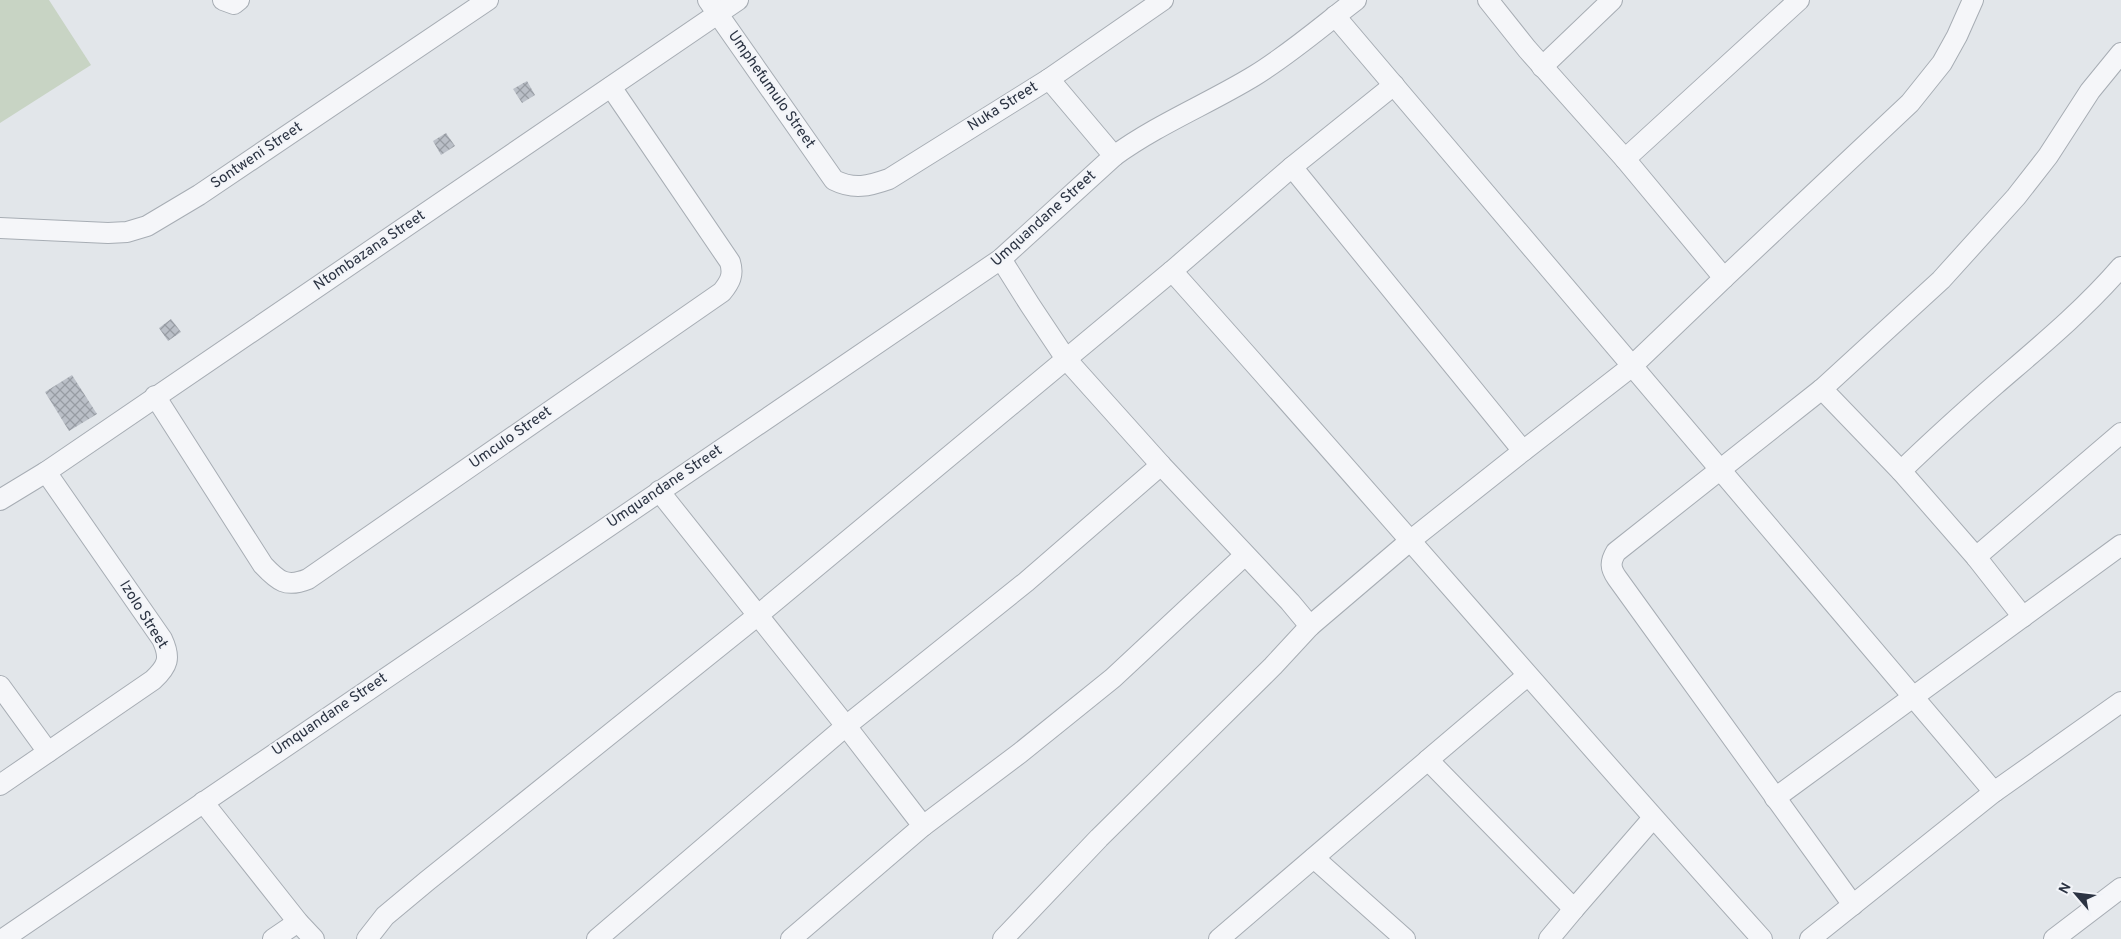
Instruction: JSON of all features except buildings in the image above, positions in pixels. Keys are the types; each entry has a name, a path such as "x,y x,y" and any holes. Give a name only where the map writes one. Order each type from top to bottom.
{"street":[{"path":"224,0 234,4 239,0"},
{"name":"Sontweni Street","path":"0,228 108,233 127,232 147,226 199,195 488,0"},
{"name":"Ntombazana Street","path":"0,500 46,472 611,87 713,7 738,0"},
{"name":"Nuka Street","path":"834,180 855,187 867,187 889,179 1049,78 1163,0"},
{"name":"Umquandane Street","path":"3,939 1002,259 1114,156 1156,129 1254,76 1284,57 1356,0"},
{"path":"1488,0 1542,67 1625,159 1724,278"},
{"path":"1542,67 1612,0"},
{"path":"1625,159 1799,0"},
{"path":"1004,939 1099,838 1273,666 1310,626 1411,540 1631,367 1910,103 1942,63 1957,36 1973,0"},
{"name":"Umphefumulo Street","path":"713,7 834,180"},
{"path":"1335,16 1631,367 1722,470 1994,792"},
{"path":"1853,905 1612,570 1611,560 1616,552 1822,389 1941,280 1972,248 2016,197 2048,156 2090,92 2121,53"},
{"path":"1049,78 1114,156"},
{"path":"367,939 385,916 427,880 757,616 1066,359 1292,167 1394,85"},
{"name":"Umculo Street","path":"155,396 264,565 273,575 284,582 296,584 308,579 722,292 730,281 732,270 730,262 611,87"},
{"path":"1292,167 1523,451"},
{"path":"1002,259 1066,359 1310,626"},
{"path":"1901,470 1946,428 2070,321 2098,294 2121,267"},
{"path":"1172,270 1411,540 1653,818 1762,939"},
{"path":"1822,389 1901,470 1976,557 2023,616"},
{"path":"1976,557 2121,433"},
{"path":"597,939 846,726 1026,582 1161,465"},
{"name":"Izolo Street","path":"0,785 153,680 162,671 167,661 167,651 162,639 46,472"},
{"path":"659,491 923,826"},
{"path":"1775,798 2121,545"},
{"path":"791,939 923,826 1020,753 1112,678 1245,555"},
{"path":"1219,939 1528,676"},
{"path":"0,686 48,752"},
{"path":"1810,939 1994,792 2121,702"},
{"path":"1428,760 1574,909"},
{"path":"202,802 298,922 314,939"},
{"path":"1549,939 1653,818"},
{"path":"1314,858 1405,939"},
{"path":"2054,939 2121,888"},
{"path":"273,939 298,922"}],"green space":[{"path":"0,0 49,0 91,65 0,123"}]}
